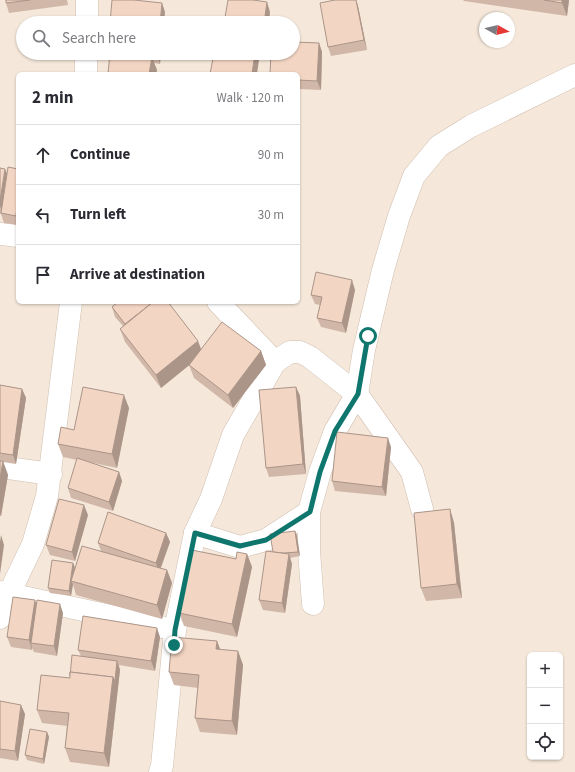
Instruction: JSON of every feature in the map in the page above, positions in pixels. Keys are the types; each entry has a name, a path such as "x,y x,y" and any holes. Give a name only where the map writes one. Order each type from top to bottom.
{"street":[{"path":"87,0 87,16"},
{"path":"86,60 86,72"},
{"path":"313,604 309,551 310,512 320,472 335,431 358,394 364,350 383,270 399,216 414,176 439,146 471,126 575,75"},
{"path":"0,234 16,236"},
{"path":"0,618 5,593 33,544 43,510 51,474 71,304"},
{"path":"220,304 275,362"},
{"path":"160,772 162,766 175,630 195,533 211,499 233,435 275,362 290,352 300,352 310,357 358,394 412,472 422,510"},
{"path":"0,467 51,474"},
{"path":"195,533 240,546 266,540 310,512"},
{"path":"5,593 161,627"}],"shaded area":[{"path":"0,0 575,0 575,772 0,772"}],"building":[{"path":"6,0 30,0 6,3"},
{"path":"112,0 134,0 162,3 161,16 111,16"},
{"path":"228,0 253,0 267,2 265,16 225,16"},
{"path":"335,0 356,0 364,40 328,47 320,3"},
{"path":"544,0 562,0 562,3"},
{"path":"300,42 319,43 317,81 300,80 300,72 270,72 271,60 300,60"},
{"path":"109,60 151,60 149,72 108,72"},
{"path":"213,60 254,60 252,72 210,72"},
{"path":"8,167 16,169 16,216 1,213"},
{"path":"0,168 5,169 0,201"},
{"path":"316,272 352,280 342,323 317,318 322,297 311,295"},
{"path":"116,304 150,304 125,324 112,307"},
{"path":"151,304 170,304 198,341 156,375 120,329"},
{"path":"222,322 261,351 228,395 189,365"},
{"path":"0,385 22,389 13,455 0,453"},
{"path":"83,387 124,395 112,454 58,444 61,427 74,430"},
{"path":"296,387 303,464 266,468 259,390"},
{"path":"337,432 388,438 382,487 332,481"},
{"path":"77,458 119,472 109,502 68,488"},
{"path":"0,461 3,461 0,479"},
{"path":"59,499 84,505 72,552 46,545"},
{"path":"450,509 457,584 421,588 414,513"},
{"path":"108,512 166,533 156,563 98,543"},
{"path":"295,531 298,552 273,552 270,534"},
{"path":"82,546 167,570 157,605 71,581"},
{"path":"192,550 236,559 237,552 247,554 232,624 179,613"},
{"path":"266,551 289,554 282,603 259,600"},
{"path":"52,560 73,563 69,591 48,588"},
{"path":"13,597 35,600 29,640 7,637"},
{"path":"37,600 60,604 54,646 31,643"},
{"path":"83,616 157,628 151,661 78,650"},
{"path":"172,637 217,641 216,649 238,651 232,721 195,718 199,675 169,672"},
{"path":"72,655 117,661 115,681 113,677 70,672"},
{"path":"70,672 113,677 104,753 65,748 69,713 37,710 41,675 70,678"},
{"path":"0,701 21,705 15,751 0,749"},
{"path":"30,729 47,732 43,759 25,755"}],"route":[{"path":"174,645 175,630 195,533 240,546 266,540 310,512 320,472 335,431 358,394 364,350 368,336"}]}
